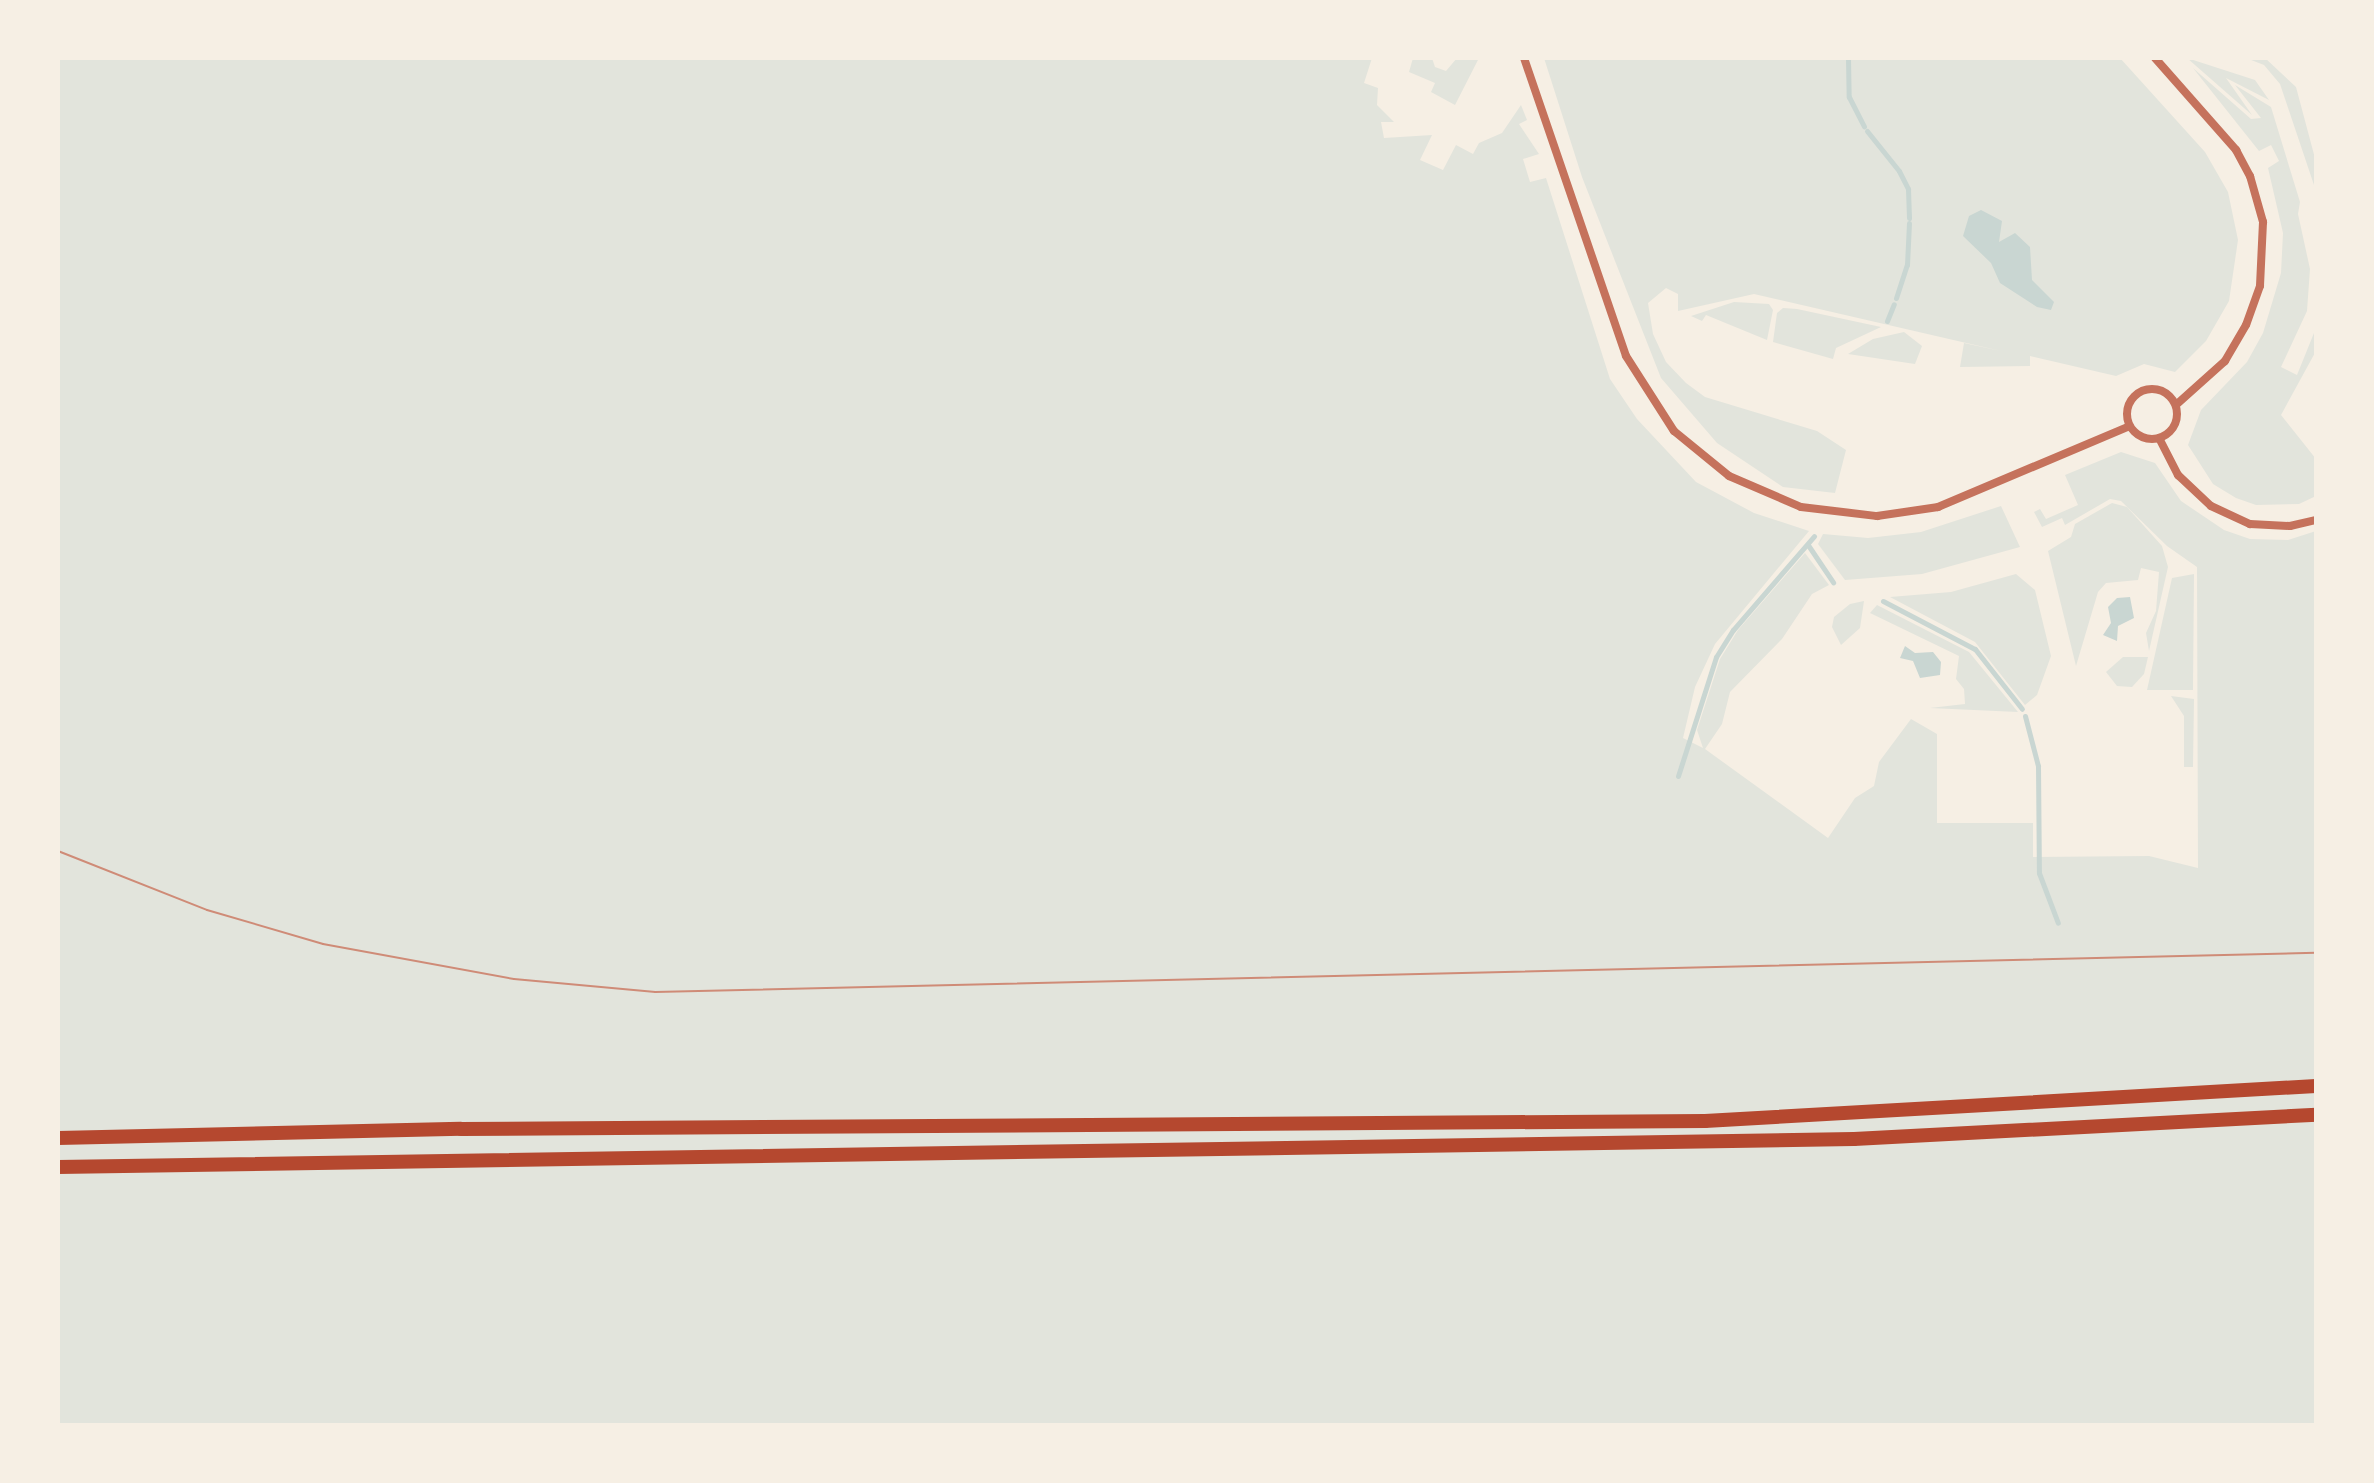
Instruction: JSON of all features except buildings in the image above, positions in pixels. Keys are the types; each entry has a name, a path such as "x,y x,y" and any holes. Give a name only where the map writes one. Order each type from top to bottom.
{"highway":[{"path":"58,1138 354,1132 1705,1121 2316,1086"},
{"path":"58,1167 244,1161 1854,1139 2316,1115"}],"street":[{"path":"1524,58 1626,356 1674,431 1729,476 1801,507 1877,516 1938,507 2130,426"},
{"path":"2155,58 2236,150 2250,176 2263,222 2260,286 2246,325 2225,361 2176,405 2173,429 2159,438 2143,437 2130,426 2129,402 2141,391 2158,389 2176,405"},
{"path":"2159,438 2178,475 2211,506 2250,524 2316,520"}],"shaded area":[{"path":"58,58 1372,58 1364,83 1378,88 1377,105 1394,122 1381,122 1384,138 1432,135 1420,160 1443,170 1456,145 1473,154 1479,143 1502,133 1521,105 1527,120 1519,124 1539,154 1523,159 1530,182 1546,178 1610,379 1637,419 1696,482 1754,513 1809,531 1715,644 1695,687 1683,738 1703,748 1697,730 1720,659 1738,630 1805,553 1829,585 1812,594 1782,639 1730,692 1722,724 1705,749 1828,838 1855,798 1874,786 1879,762 1911,719 1937,734 1937,823 2033,823 2033,857 2149,856 2198,868 2197,567 2167,546 2121,501 2110,499 2065,525 2062,518 2042,527 2034,512 2040,509 2046,519 2078,505 2065,475 2121,452 2155,463 2181,501 2224,530 2250,539 2288,540 2316,531 2316,1425 58,1425"},
{"path":"1413,58 1432,58 1435,67 1446,71 1457,58 1479,58 1455,105 1431,92 1435,83 1409,72"},
{"path":"1544,58 2120,58 2205,152 2228,192 2238,240 2229,301 2206,341 2175,372 2144,364 2116,376 2030,356 2030,366 1960,367 1964,343 2001,351 1754,294 1678,311 1678,294 1666,288 1648,303 1653,334 1666,362 1686,383 1705,397 1817,431 1846,450 1835,493 1783,487 1717,443 1661,378 1582,177"},
{"path":"2187,58 2255,80 2269,100 2226,78 2252,115"},
{"path":"2246,58 2265,58 2296,87 2316,162 2316,191 2280,84 2264,65"},
{"path":"2193,68 2251,119 2261,118 2235,85 2271,107 2300,202 2298,214 2310,269 2307,311 2281,367 2297,375 2316,328 2316,351 2281,415 2316,459 2316,496 2299,504 2256,505 2236,498 2213,484 2188,445 2201,410 2247,362 2263,333 2281,273 2283,233 2268,168 2279,161 2271,145 2259,151"},
{"path":"1981,210 2002,221 1999,242 2015,233 2030,247 2032,280 2054,302 2051,310 2037,307 2000,283 1991,263 1963,236 1969,216"},
{"path":"1734,302 1769,304 1773,310 1767,340 1706,315 1702,321 1691,316"},
{"path":"1783,308 1881,327 1836,348 1833,359 1773,342 1777,313"},
{"path":"1904,332 1922,346 1915,364 1848,354 1873,339"},
{"path":"2112,503 2127,507 2162,546 2168,567 2149,651 2146,633 2156,611 2159,572 2141,568 2138,580 2106,583 2098,592 2076,666 2048,551 2071,537 2075,524"},
{"path":"2001,506 2020,547 1922,574 1845,580 1818,544 1823,534 1868,538 1921,532"},
{"path":"2016,574 2035,590 2051,656 2037,695 2025,705 1975,642 1890,597 1951,592"},
{"path":"2194,574 2193,690 2147,690 2172,578"},
{"path":"2130,597 2134,618 2118,626 2117,641 2103,635 2111,623 2108,607 2117,598"},
{"path":"1864,601 1860,628 1841,645 1832,627 1834,617 1850,604"},
{"path":"1877,605 1969,652 2018,712 1930,708 1965,704 1964,689 1956,679 1959,656 1870,613"},
{"path":"1905,646 1915,653 1933,652 1941,662 1940,675 1920,678 1913,661 1900,658"},
{"path":"2123,657 2148,657 2144,674 2132,687 2117,686 2106,672"},
{"path":"2171,696 2194,699 2193,767 2184,767 2184,716"}],"waterway":[{"path":"1848,58 1849,97 1864,126"},
{"path":"1867,131 1899,171 1908,189 1909,218"},
{"path":"1896,298 1907,265 1909,223"},
{"path":"1887,321 1894,304"},
{"path":"1678,776 1716,657 1733,630 1814,536"},
{"path":"1808,545 1833,582"},
{"path":"1883,601 1975,649 2022,709"},
{"path":"2025,716 2038,766 2039,873 2058,923"}],"tram line":[{"path":"58,851 207,910 323,944 514,979 655,992 2316,953"}]}
